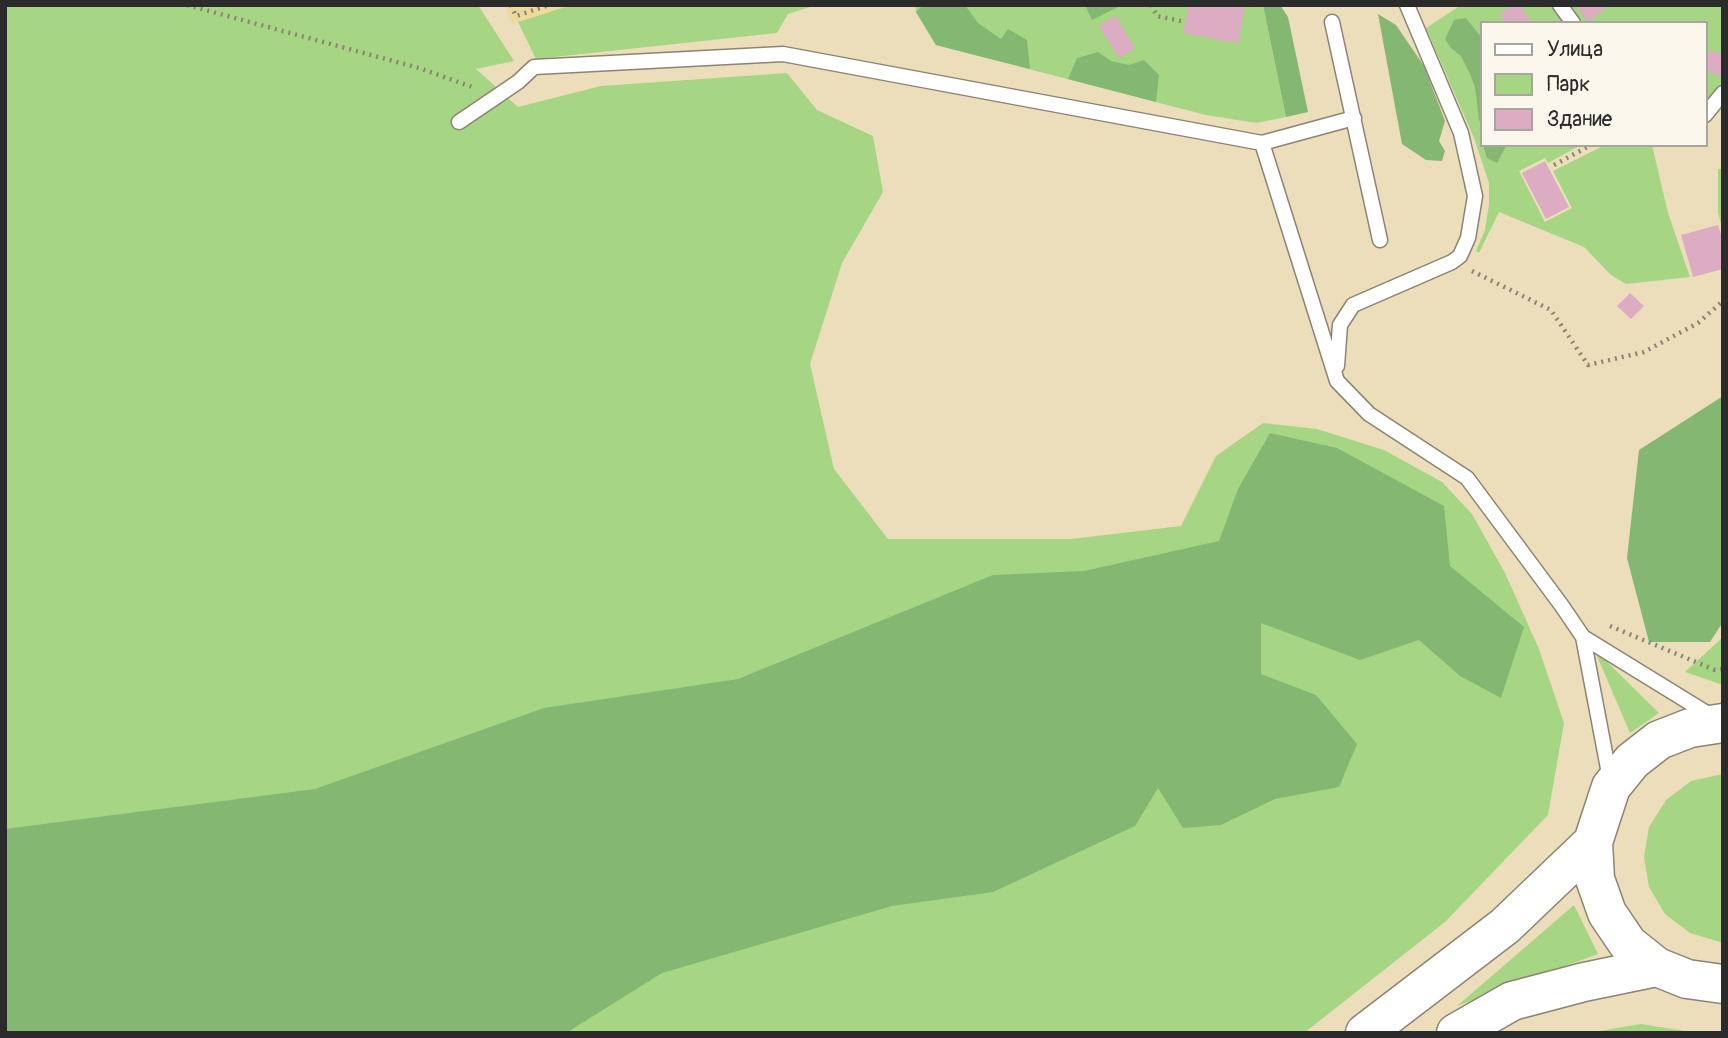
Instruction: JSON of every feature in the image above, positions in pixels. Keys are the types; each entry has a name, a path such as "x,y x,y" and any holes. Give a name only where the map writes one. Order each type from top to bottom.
{"main road":[{"path":"1722,985 1687,979 1657,967 1628,944 1607,913 1595,879 1593,842 1611,787 1632,761 1659,740 1690,728 1723,723"},
{"path":"1365,1033 1505,926 1593,842"},
{"path":"1456,1033 1512,1001 1657,967"}],"lane":[{"path":"1337,381 1336,355 1340,325 1353,305 1452,262 1460,256 1468,238 1475,196 1461,133 1407,5"},
{"path":"1560,5 1572,21"},
{"path":"1332,22 1380,240"},
{"path":"459,122 518,82 534,67 783,54 1262,143 1354,118"},
{"path":"1707,113 1723,93"},
{"path":"1262,143 1337,381 1369,414 1467,478 1583,637 1611,787"},
{"path":"1583,637 1723,723"}],"path":[{"path":"187,5 419,68 495,96"},
{"path":"511,5 516,16 549,5"},
{"path":"1151,5 1157,16 1181,21"},
{"path":"1554,165 1587,147"},
{"path":"1452,262 1488,277 1551,310 1588,365 1644,352 1698,323 1723,301"},
{"path":"1562,606 1715,670 1723,669"}],"green space":[{"path":"5,5 478,5 514,61 476,69 518,107 601,86 787,73 817,110 873,136 883,192 842,263 810,364 834,469 888,539 1071,539 1181,526 1216,456 1263,423 1317,429 1384,450 1442,482 1472,514 1505,573 1539,649 1564,723 1548,815 1445,922 1304,1033 5,1033"},
{"path":"564,5 816,5 788,14 777,33 536,59 517,20"},
{"path":"915,5 1263,5 1286,117 1256,123 1206,115 936,45 916,12"},
{"path":"923,5 965,5 978,23 1001,39 1008,29 1027,40 1030,69 936,45 916,12"},
{"path":"1085,5 1122,5 1092,20"},
{"path":"1263,5 1280,5 1288,17 1308,112 1286,117"},
{"path":"1461,5 1551,5 1563,21 1480,21 1480,147 1577,147 1548,163 1545,158 1519,171 1545,222 1572,208 1553,171 1601,147 1652,147 1668,213 1690,277 1626,284 1611,275 1584,247 1499,212 1479,253 1476,251 1485,230 1489,183 1474,138 1426,28"},
{"path":"1570,5 1723,5 1723,82 1707,100 1707,21 1582,21"},
{"path":"1378,14 1396,25 1424,66 1445,121 1439,141 1445,151 1442,161 1426,160 1402,144"},
{"path":"1466,18 1480,36 1480,122 1475,87 1470,74 1461,56 1445,39 1454,20"},
{"path":"1098,52 1111,61 1129,65 1144,60 1159,75 1156,102 1068,79 1077,58"},
{"path":"1484,147 1505,147 1497,163 1487,158"},
{"path":"1718,169 1723,169 1723,230 1718,213"},
{"path":"1723,396 1723,622 1710,642 1649,642 1627,558 1639,450"},
{"path":"1270,433 1337,448 1444,506 1450,566 1524,627 1501,698 1460,676 1419,640 1360,660 1261,623 1261,674 1316,695 1357,744 1339,787 1275,799 1221,825 1183,828 1158,788 1135,826 993,892 892,906 662,973 566,1033 5,1033 5,829 315,789 544,708 738,679 993,575 1084,571 1219,541 1238,489"},
{"path":"1723,637 1723,685 1685,672"},
{"path":"1594,649 1659,713 1630,733"},
{"path":"1723,774 1723,942 1720,942 1690,933 1665,914 1649,887 1644,857 1649,827 1666,800 1691,781"},
{"path":"1574,905 1598,954 1457,1006"},
{"path":"1641,1024 1698,1033 1588,1033"}],"sand":[{"path":"505,5 572,5 512,24"}],"building":[{"path":"1189,5 1245,5 1238,43 1183,33"},
{"path":"1513,5 1520,5 1530,20 1505,21 1500,14"},
{"path":"1576,5 1603,5 1605,9 1586,21"},
{"path":"1115,15 1135,48 1119,58 1099,26"},
{"path":"1710,50 1723,55 1721,77 1707,71 1707,55"},
{"path":"1545,161 1569,207 1546,219 1522,173"},
{"path":"1718,225 1723,241 1723,269 1693,277 1681,235"},
{"path":"1630,293 1644,306 1631,319 1617,306"}]}
